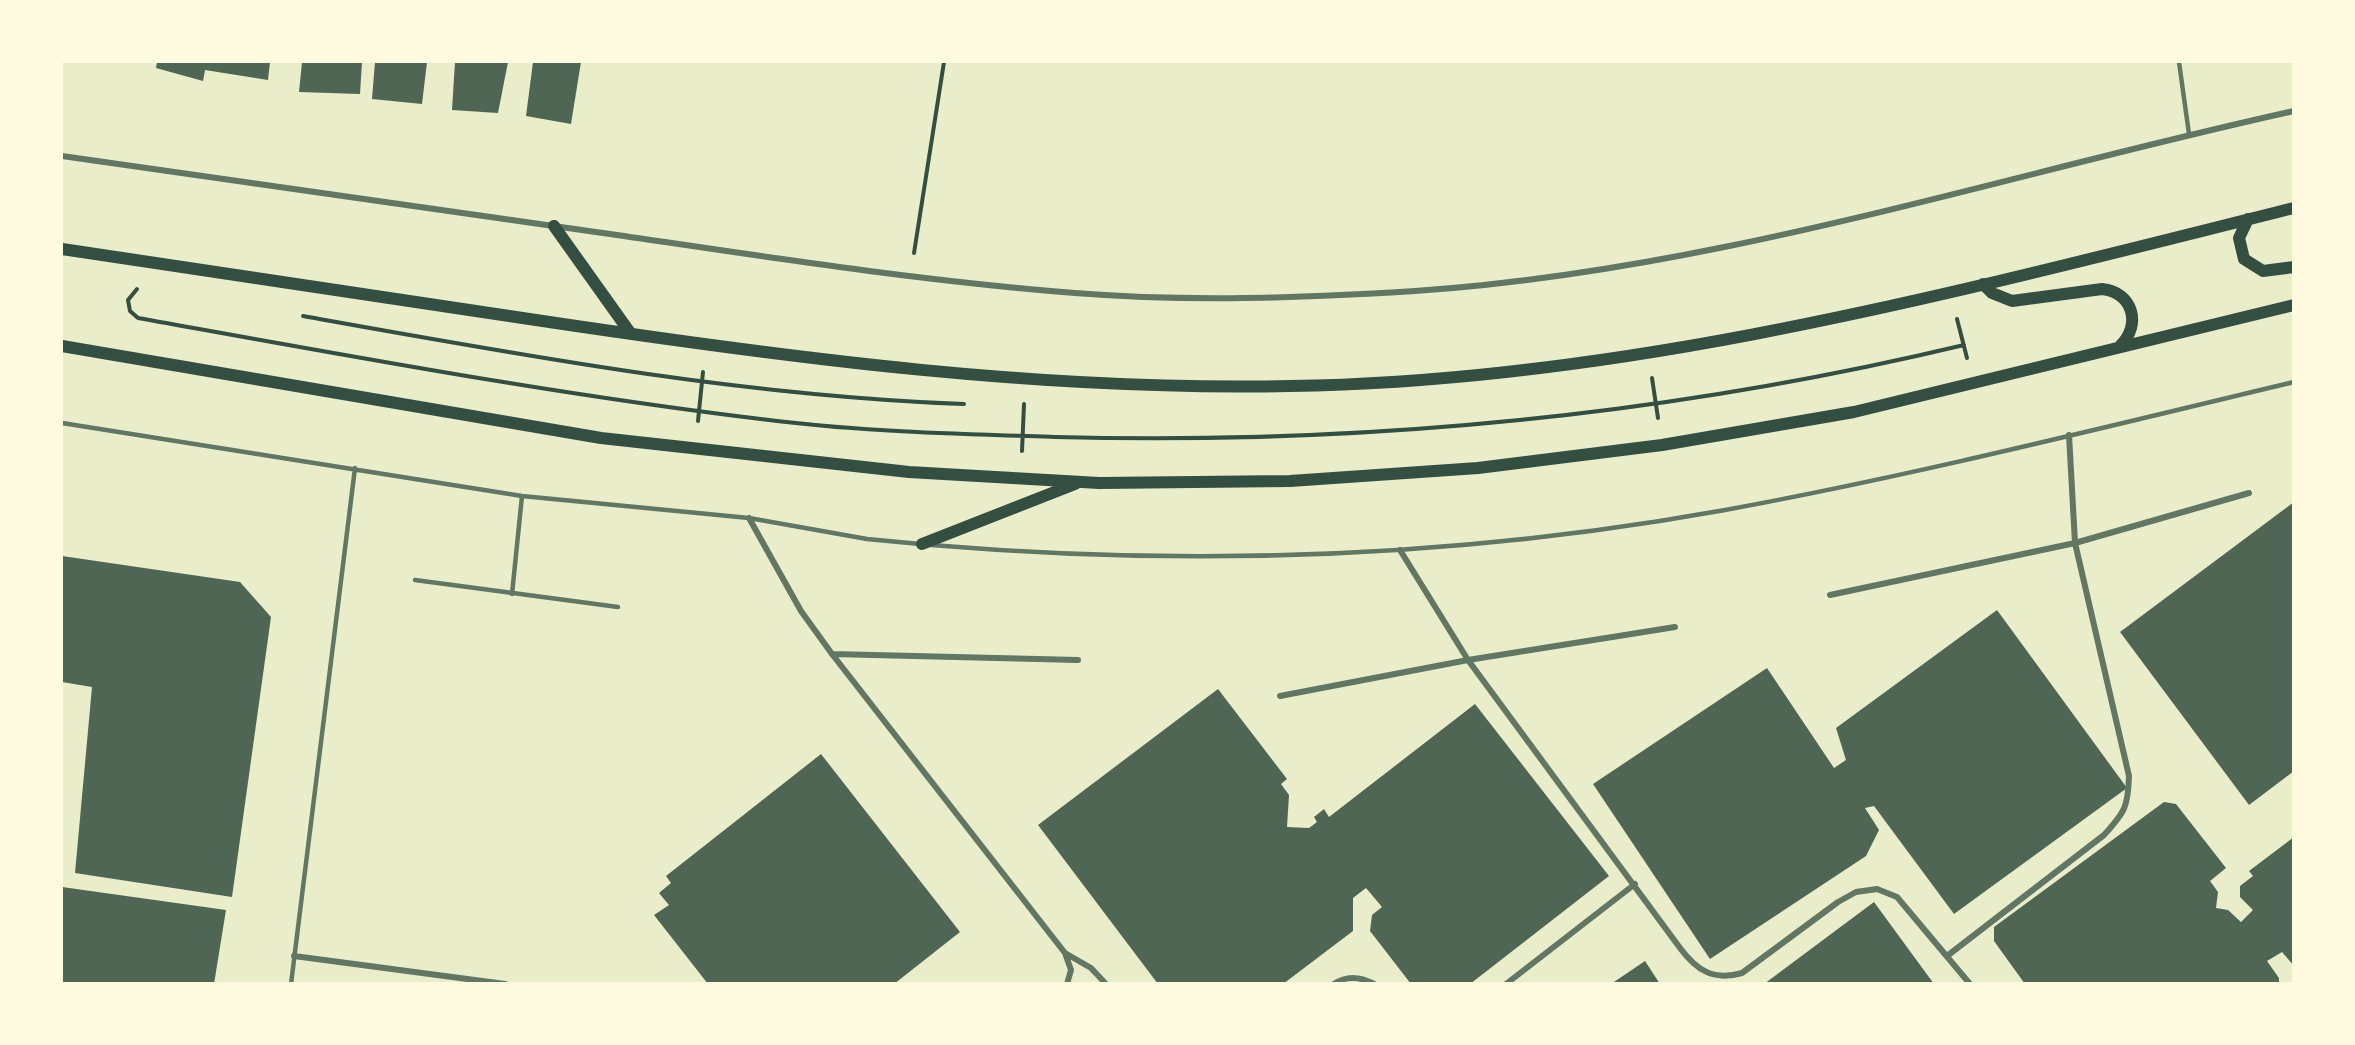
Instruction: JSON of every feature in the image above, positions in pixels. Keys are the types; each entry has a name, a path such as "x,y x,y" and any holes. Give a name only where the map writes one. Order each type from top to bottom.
{"main road":[{"path":"62,249 706,346 930,372 1109,385 1293,386 1475,375 1649,354 1836,318 2294,208"},
{"path":"2248,219 2239,238 2244,259 2263,271 2294,267"},
{"path":"554,226 631,334"},
{"path":"1983,284 1992,293 2012,301 2102,289 2113,290 2130,304 2133,316 2133,327 2127,339 2119,346"},
{"path":"62,346 601,438 909,472 1080,482 1290,481 1478,468 1662,445 1854,411 2294,305"},
{"path":"922,544 1080,482"}],"street":[{"path":"62,156 910,277 1080,293 1250,298 1420,291 1589,272 1756,242 2189,134 2294,111"},
{"path":"1947,956 2104,835 2118,820 2128,802 2129,776 2075,543 2069,435"},
{"path":"1830,595 2075,543 2249,493"},
{"path":"749,518 801,610 832,654 1065,953 1071,970 1067,984"},
{"path":"1400,550 1468,660 1689,960 1700,970 1713,976 1728,977 1742,973 1838,902 1856,892 1877,889 1897,897 1970,984"},
{"path":"1280,696 1468,660 1675,627"},
{"path":"832,654 1078,660"},
{"path":"1506,984 1635,884"},
{"path":"1065,953 1091,968 1106,984"},
{"path":"294,956 505,984"},
{"path":"1334,984 1340,980 1357,977 1374,984"}],"lane":[{"path":"2179,62 2189,134"},
{"path":"62,423 522,496 749,518 867,538 1042,554 1214,556 1400,550 1556,534 1724,510 2069,435 2294,382"},
{"path":"291,984 355,468"},
{"path":"512,594 522,496"},
{"path":"415,580 618,608"}],"path":[{"path":"910,277 945,62"},
{"path":"1949,292 1973,382"},
{"path":"694,448 706,346"},
{"path":"1649,354 1662,445"},
{"path":"1021,478 1025,379"}],"building":[{"path":"157,62 270,62 268,80 205,70 203,81 156,68"},
{"path":"302,62 362,62 360,94 299,92"},
{"path":"375,62 427,62 422,104 372,99"},
{"path":"455,62 508,62 498,113 452,110"},
{"path":"533,62 581,62 571,124 526,116"},
{"path":"2294,502 2294,771 2249,805 2120,632"},
{"path":"62,556 240,582 271,617 232,897 75,873 92,687 62,682"},
{"path":"1997,610 2127,788 1954,914 1874,806 1865,808 1879,830 1866,856 1710,959 1593,784 1767,668 1834,768 1846,760 1836,728"},
{"path":"1218,689 1287,779 1281,784 1289,795 1287,827 1309,828 1317,822 1314,817 1324,809 1329,817 1475,704 1609,876 1470,984 1411,984 1370,931 1372,915 1382,907 1366,888 1353,898 1353,931 1283,984 1158,984 1038,825"},
{"path":"821,754 960,932 894,984 708,984 654,915 669,905 659,893 671,883 666,876"},
{"path":"2164,802 2176,804 2226,868 2210,881 2218,892 2216,908 2228,910 2241,922 2253,910 2240,897 2240,886 2253,876 2249,871 2294,837 2294,966 2282,952 2267,961 2279,978 2279,984 2025,984 1994,941 1994,927"},
{"path":"62,887 226,910 214,984 62,984"},
{"path":"1874,902 1934,984 1764,984"},
{"path":"1645,961 1660,984 1611,984"}]}
